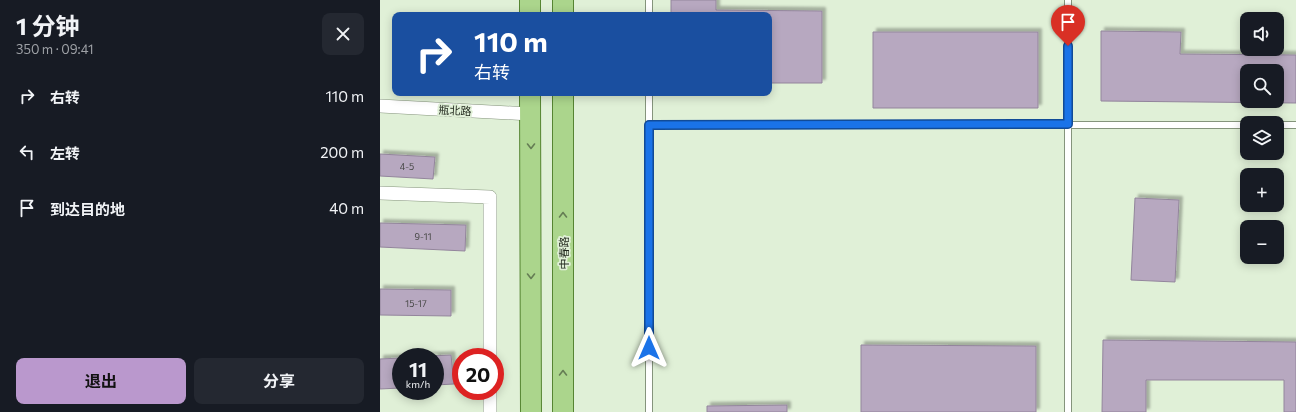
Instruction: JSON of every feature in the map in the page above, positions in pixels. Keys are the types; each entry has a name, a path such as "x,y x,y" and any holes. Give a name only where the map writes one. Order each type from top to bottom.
{"main road":[{"path":"530,0 530,12"},
{"path":"563,0 563,12"},
{"path":"530,96 531,412"},
{"name":"中春路","path":"563,96 563,412"}],"street":[{"name":"瓶北路","path":"380,106 530,114"},
{"path":"380,193 490,197 490,348"},
{"path":"490,400 490,412"}],"lane":[{"path":"649,0 649,12"},
{"path":"1068,0 1068,412"},
{"path":"649,96 649,412"},
{"path":"649,125 1240,125"},
{"path":"1284,125 1296,125"}],"building":[{"path":"671,0 716,0 716,10 822,11 822,83 772,83 772,12 671,12"},
{"path":"1101,31 1181,32 1180,54 1240,55 1240,56 1296,55 1296,103 1284,103 1284,64 1240,64 1240,102 1101,101"},
{"path":"873,32 1038,32 1038,108 873,108"},
{"path":"380,154 435,157 433,179 380,176"},
{"path":"1135,198 1179,200 1175,282 1131,280"},
{"path":"380,223 466,225 465,251 380,247"},
{"path":"380,289 451,290 451,316 380,315"},
{"path":"1103,340 1296,342 1296,412 1284,412 1284,380 1146,380 1146,412 1102,412"},
{"path":"861,345 1036,346 1036,412 861,412"},
{"path":"444,355 451,355 452,384 444,385"},
{"path":"392,358 392,388 380,389 380,359"},
{"path":"787,405 787,412 707,412 707,406"}],"route":[{"path":"649,348 649,125 1068,124 1068,46"}]}
